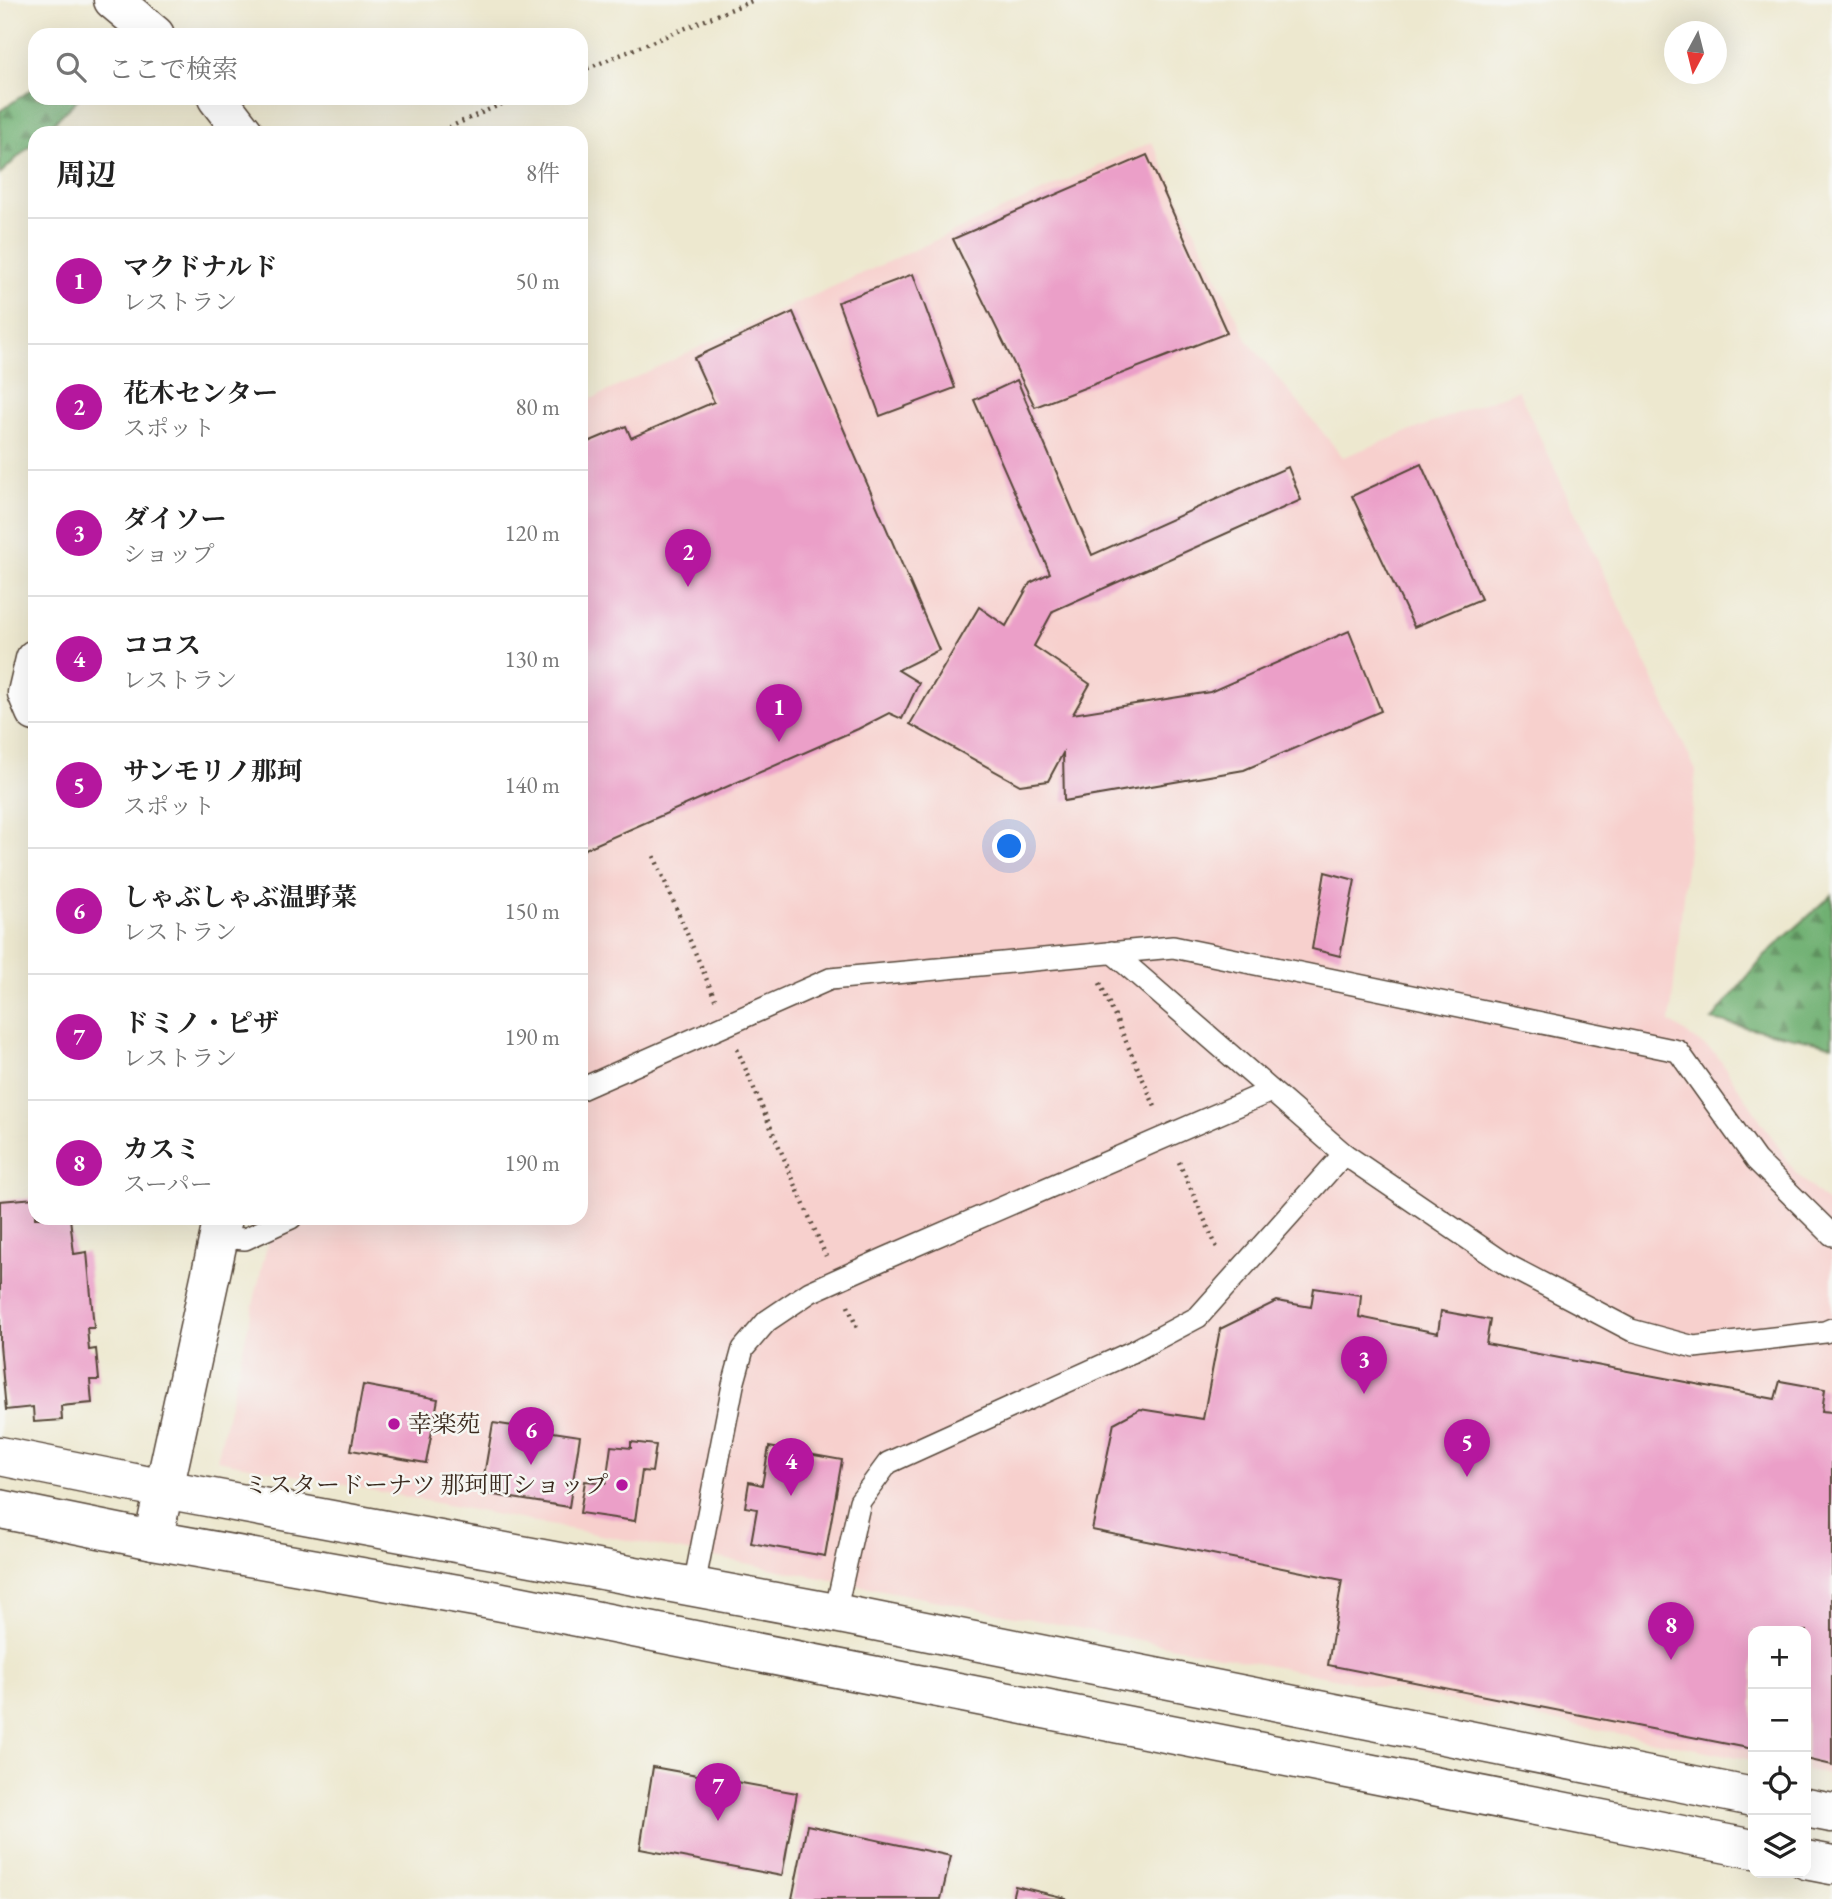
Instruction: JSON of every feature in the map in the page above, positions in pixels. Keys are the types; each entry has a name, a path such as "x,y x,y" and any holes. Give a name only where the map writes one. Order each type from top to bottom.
{"street":[{"path":"113,0 147,28"},
{"path":"223,105 239,126"},
{"path":"153,1540 221,1228"},
{"path":"0,1456 164,1489 835,1613 1748,1796"},
{"path":"0,1509 153,1540 511,1603 1748,1848"},
{"path":"1811,1809 1832,1813"},
{"path":"1811,1861 1832,1865"}],"lane":[{"path":"588,1086 830,979 1173,947 1678,1051 1756,1160 1832,1236"},
{"path":"1112,952 1344,1154 1507,1265 1631,1330 1694,1347 1832,1329"},
{"path":"694,1586 733,1385 743,1349 767,1321 810,1292 836,1280 1271,1091"},
{"path":"835,1613 860,1501 888,1463 1132,1352 1198,1317 1344,1154"},
{"path":"221,1228 245,1239 276,1225"}],"path":[{"path":"588,68 754,0"},
{"path":"452,126 499,105"},
{"path":"654,856 857,1328"},
{"path":"1070,956 1099,982 1232,1280"}],"shaded area":[{"path":"1152,142 1248,341 1343,457 1518,390 1696,771 1670,1022 1716,1054 1796,1173 1832,1207 1832,1775 1811,1771 1811,1626 1748,1626 1748,1759 217,1460 270,1225 588,1225 588,401 702,346"}],"green space":[{"path":"28,92 28,105 72,105 50,126 28,126 28,148 0,174 0,111"},
{"path":"1832,895 1832,1045 1712,1020 1764,956"}],"building":[{"path":"1147,155 1227,333 1035,407 953,239"},
{"path":"913,274 955,388 880,416 838,302"},
{"path":"793,312 939,650 898,670 919,683 902,719 889,713 588,848 588,442 626,426 631,438 714,402 694,358"},
{"path":"1017,380 1092,555 1288,467 1301,500 1053,611 1034,646 1090,684 1073,714 1210,692 1349,631 1381,711 1244,770 1064,801 1063,753 1048,781 1020,785 910,724 979,607 1006,626 1030,583 1050,573 974,400"},
{"path":"1421,464 1481,599 1414,627 1352,496"},
{"path":"1325,872 1355,880 1340,956 1312,949"},
{"path":"28,1199 28,1225 71,1225 74,1254 87,1252 94,1328 87,1328 89,1350 96,1349 99,1380 90,1380 92,1403 61,1406 62,1420 34,1422 33,1407 6,1410 0,1345 0,1201"},
{"path":"1314,1288 1361,1295 1359,1317 1438,1333 1441,1311 1490,1320 1486,1344 1775,1399 1780,1381 1825,1389 1822,1411 1832,1412 1832,1765 1811,1760 1811,1626 1748,1626 1748,1748 1328,1665 1342,1580 1092,1530 1114,1423 1140,1409 1203,1419 1220,1329 1277,1301 1311,1307"},
{"name":"幸楽苑","path":"363,1385 438,1399 426,1463 351,1450"},
{"path":"493,1423 580,1436 569,1507 481,1493"},
{"path":"631,1442 656,1445 652,1472 642,1471 635,1521 580,1513 585,1481 606,1483 611,1446 631,1448"},
{"path":"769,1447 842,1460 825,1556 751,1543 757,1509 745,1507 749,1482 762,1485"},
{"path":"653,1767 797,1793 782,1876 640,1849"},
{"path":"807,1825 951,1856 941,1899 792,1899"},
{"path":"1015,1886 1066,1898 1066,1899 1012,1899"}],"place":[{"name":"花木センター","path":"688,587"},
{"name":"マクドナルド","path":"779,742"},
{"name":"ダイソー","path":"1364,1394"},
{"name":"幸楽苑","path":"394,1424"},
{"name":"しゃぶしゃぶ温野菜","path":"531,1465"},
{"name":"サンモリノ那珂","path":"1467,1477"},
{"name":"ミスタードーナツ 那珂町ショップ","path":"622,1485"},
{"name":"ココス","path":"791,1496"},
{"name":"カスミ","path":"1671,1660"},
{"name":"ドミノ・ピザ","path":"718,1821"}]}
